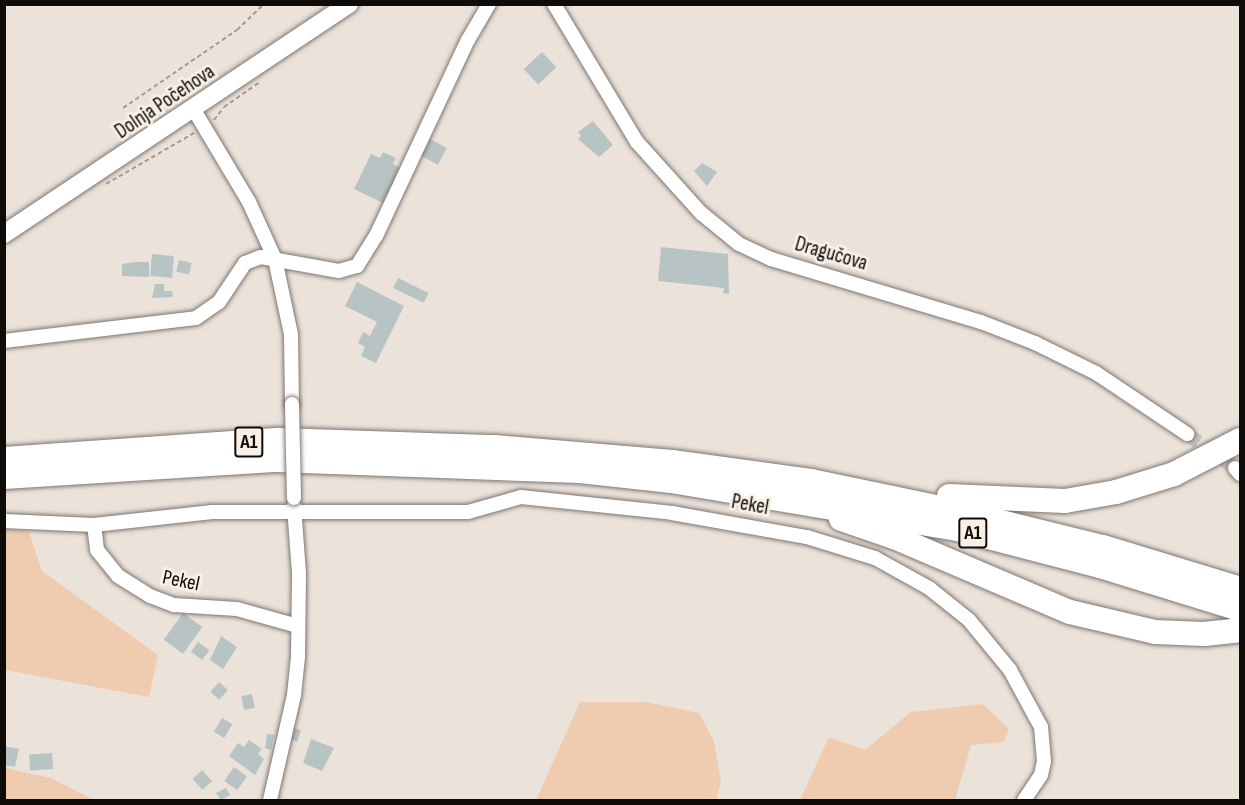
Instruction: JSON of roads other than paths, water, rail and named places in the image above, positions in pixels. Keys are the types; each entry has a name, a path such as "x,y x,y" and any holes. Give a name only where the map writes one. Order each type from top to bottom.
{"highway":[{"name":"A1","path":"4,459 290,440 582,453 811,481 1002,522 1186,571 1240,590"},
{"path":"811,481 832,476 960,498 1065,501 1116,492 1174,474 1240,440"},
{"name":"A1","path":"4,477 230,462 382,461 580,471 744,491 957,529 1240,609"},
{"path":"744,491 765,502 844,520 894,537 1070,612 1155,632 1204,634 1240,630"}],"main road":[{"name":"Dolnja Počehova","path":"4,234 194,110 349,4"}],"street":[{"path":"4,341 196,318 219,302 245,263 261,257 339,271 350,270 365,257 468,40 489,4"},
{"name":"Dragučova","path":"554,4 637,142 701,213 739,244 771,259 871,287 1035,343 1096,373 1187,434"},
{"path":"194,110 249,202 275,259 291,334 298,626 294,695 270,801"},
{"name":"Pekel","path":"4,521 94,525 212,512 468,512 521,497 672,513 807,537 875,558 929,588 969,620 1010,670 1035,712 1044,749 1041,775 1024,801"},
{"name":"Pekel","path":"94,525 97,550 118,576 150,596 174,605 237,609 298,626"}],"tunnel":[{"path":"1187,434 1235,468"}]}
